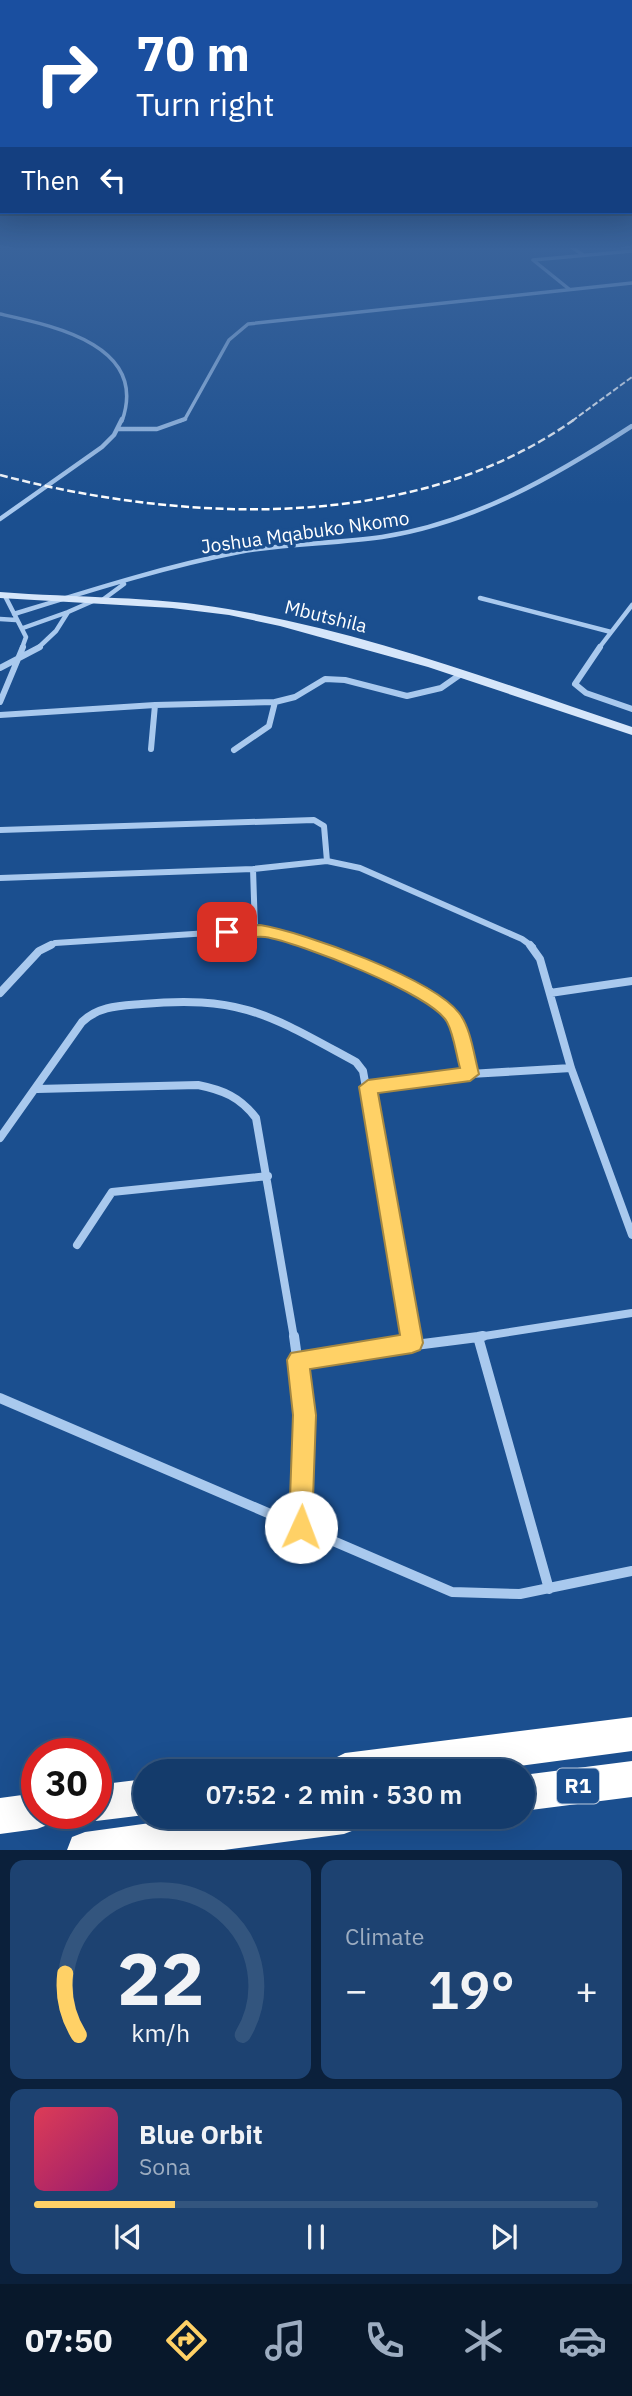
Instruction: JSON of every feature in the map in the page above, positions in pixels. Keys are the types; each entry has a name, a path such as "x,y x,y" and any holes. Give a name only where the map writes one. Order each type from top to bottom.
{"highway":[{"name":"R1","path":"438,1759 632,1734"},
{"name":"R1","path":"535,1791 632,1779"},
{"path":"112,1801 133,1798"},
{"path":"0,1816 21,1813"},
{"path":"85,1850 245,1829"}],"street":[{"path":"0,519 81,462 118,429 130,398 125,373 117,362 75,335 65,332"},
{"path":"118,429 157,429 185,419 229,340 238,332"},
{"name":"Joshua Mqabuko Nkomo","path":"15,617 63,599 242,551 382,537 440,524 530,488 632,426"},
{"path":"23,628 97,601 127,582"},
{"path":"1,697 26,637 2,596"},
{"name":"Mbutshila","path":"2,596 225,612 310,628 461,674 632,731"},
{"path":"480,598 611,632"},
{"path":"632,605 575,684 586,693 632,709"},
{"path":"0,668 17,662 59,631 68,612"},
{"path":"0,619 15,617"},
{"path":"0,715 155,705 275,702 295,696 325,679 411,696 443,687 461,674"},
{"path":"234,750 270,727 276,715 275,702"},
{"path":"151,749 155,705"},
{"path":"0,830 314,820 324,826 327,861"},
{"path":"0,878 253,869 327,861 360,868 522,939 536,949 571,1068 604,1151 632,1235"},
{"path":"253,869 255,930"},
{"path":"0,993 4,982 44,947 55,943 255,930 288,935 418,989 442,1004 455,1020 470,1074"},
{"path":"550,993 632,981"},
{"path":"0,1138 82,1022 95,1010 208,1002 242,1006 274,1019 356,1062 363,1071 412,1343"},
{"path":"368,1087 470,1074 571,1068"},
{"path":"37,1089 92,1091 175,1085 220,1089 234,1096 256,1118 298,1360 304,1415 301,1527"},
{"path":"77,1245 112,1192 268,1176"},
{"path":"298,1360 632,1313"},
{"path":"478,1336 549,1589"},
{"path":"0,1398 452,1592 480,1597 549,1589 632,1571"}],"railway":[{"path":"574,420 632,377"},
{"path":"0,475 71,491 144,503 220,509 296,508 371,500 443,483 512,456 574,420"}],"route":[{"path":"227,932 260,930 288,935 418,989 442,1004 455,1020 470,1074 368,1087 412,1343 298,1360 304,1415 301,1527"}]}
